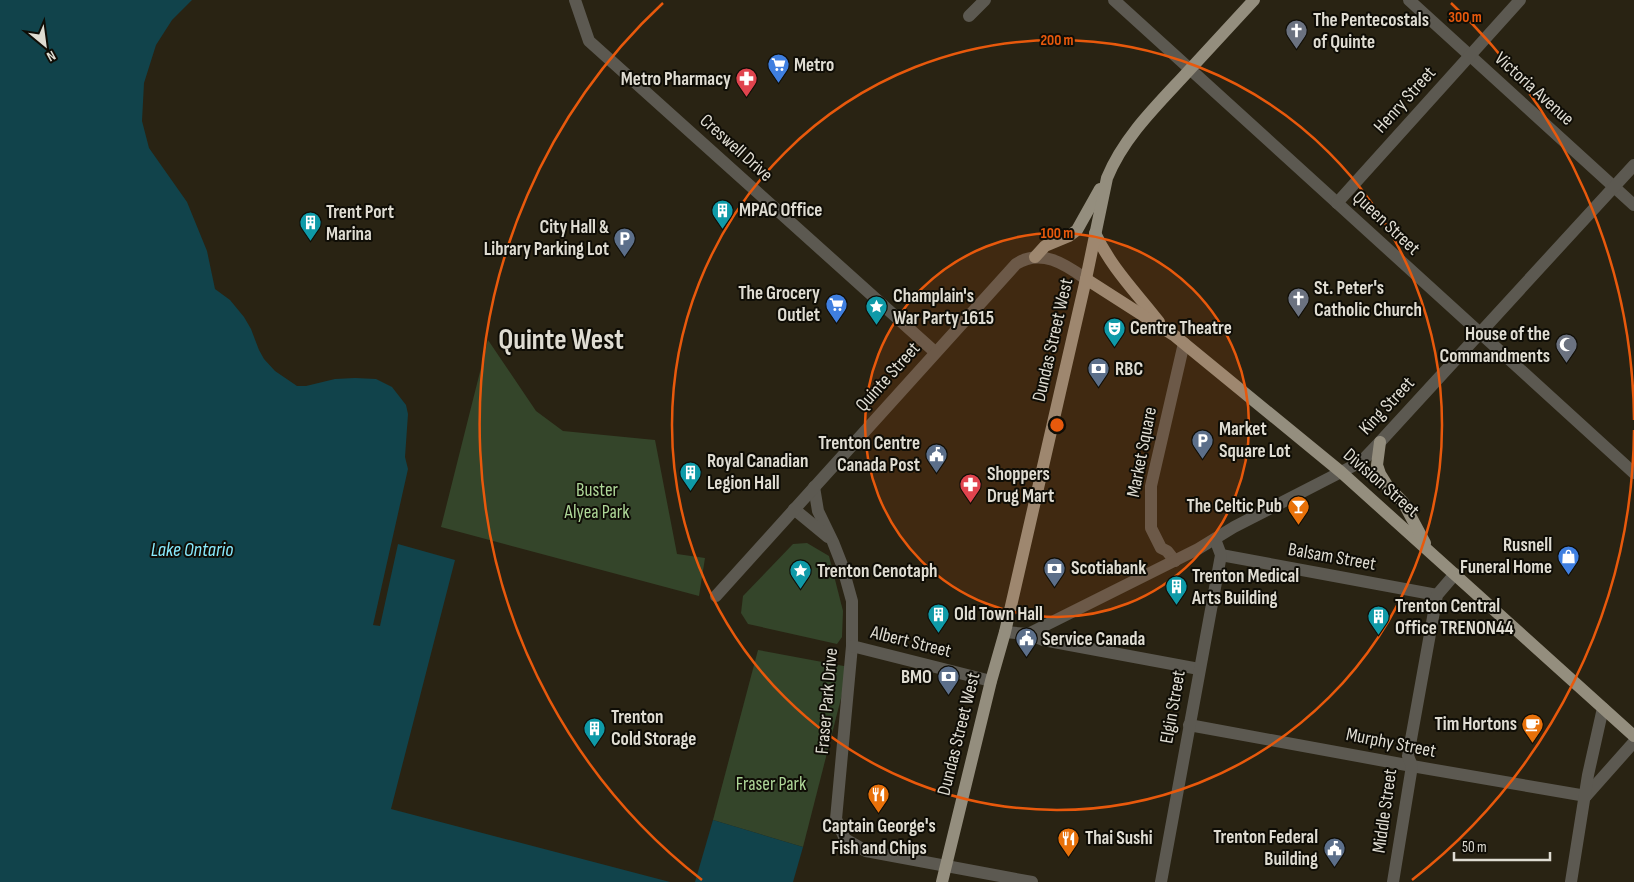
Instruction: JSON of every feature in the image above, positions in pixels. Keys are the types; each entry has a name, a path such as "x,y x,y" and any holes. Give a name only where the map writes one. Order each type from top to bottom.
{"main road":[{"name":"Dundas Street West","path":"942,882 991,681 1005,632 1086,279 1094,233 1107,178 1123,146 1146,117 1254,0"},
{"path":"1035,257 1045,246 1069,236 1077,230 1107,178"},
{"path":"1094,233 1104,254 1165,330"},
{"name":"Division Street","path":"1086,279 1184,343 1341,472 1634,736"},
{"path":"1380,442 1377,465 1380,474 1388,488 1403,502 1430,552"}],"street":[{"name":"Creswell Drive","path":"575,0 589,41 935,352"},
{"path":"969,16 985,0"},
{"name":"Queen Street","path":"1114,0 1634,473"},
{"name":"Victoria Avenue","path":"1409,0 1634,205"},
{"name":"Henry Street","path":"1337,203 1520,0"},
{"name":"King Street","path":"1028,634 1175,561 1234,527 1361,462 1634,165"},
{"name":"Quinte Street","path":"716,596 1016,264 1022,260 1035,257"},
{"path":"1035,257 1052,259 1066,264 1086,279"},
{"name":"Market Square","path":"1175,561 1162,548 1151,528 1150,500 1151,486 1184,343"},
{"path":"814,487 818,511 833,542"},
{"name":"Fraser Park Drive","path":"794,509 833,542 842,565 852,601 852,646 836,820 845,839 866,851 1032,882"},
{"path":"1214,539 1221,555"},
{"name":"Balsam Street","path":"1221,555 1437,595"},
{"name":"Elgin Street","path":"1161,882 1221,555"},
{"path":"1437,595 1455,574"},
{"name":"Middle Street","path":"1394,882 1412,766 1408,756 1437,595"},
{"path":"1005,632 1028,634 1052,642 1199,669"},
{"name":"Albert Street","path":"852,646 991,681"},
{"path":"1571,882 1588,775 1603,708"},
{"name":"Murphy Street","path":"1189,725 1586,796"},
{"path":"1586,796 1634,742"}],"green space":[{"name":"Buster Alyea Park","path":"488,340 536,411 563,431 655,440 677,554 705,558 699,596 441,527"},
{"name":"Trenton Cenotaph","path":"807,543 829,556 843,611 842,637 837,644 748,624 741,613 743,596 793,544"},
{"name":"Fraser Park","path":"758,650 849,667 803,847 713,820"}],"water":[{"name":"Lake Ontario","path":"0,0 192,0 172,20 156,45 144,83 142,121 149,148 187,202 207,251 215,289 230,300 244,317 264,359 275,371 297,386 306,386 335,379 376,379 392,387 406,405 408,414 405,457 408,469 373,625 380,626 398,544 455,560 391,809 670,882 0,882"},
{"path":"713,820 803,847 793,882 695,882"}],"place":[{"name":"The Pentecostals of Quinte","path":"1297,50"},
{"name":"Metro","path":"778,84"},
{"name":"Metro Pharmacy","path":"747,98"},
{"name":"MPAC Office","path":"723,229"},
{"name":"Trent Port Marina","path":"310,242"},
{"name":"City Hall & Library Parking Lot","path":"625,257"},
{"name":"St. Peter's Catholic Church","path":"1298,318"},
{"name":"The Grocery Outlet","path":"836,323"},
{"name":"Champlain's War Party 1615","path":"877,326"},
{"name":"Centre Theatre","path":"1114,347"},
{"name":"House of the Commandments","path":"1566,364"},
{"name":"RBC","path":"1099,388"},
{"name":"Market Square Lot","path":"1203,459"},
{"name":"Trenton Centre Canada Post","path":"936,473"},
{"name":"Royal Canadian Legion Hall","path":"691,491"},
{"name":"Shoppers Drug Mart","path":"971,504"},
{"name":"The Celtic Pub","path":"1298,525"},
{"name":"Rusnell Funeral Home","path":"1568,575"},
{"name":"Scotiabank","path":"1055,587"},
{"name":"Trenton Cenotaph","path":"801,590"},
{"name":"Trenton Medical Arts Building","path":"1176,606"},
{"name":"Old Town Hall","path":"938,633"},
{"name":"Trenton Central Office TRENON44","path":"1379,636"},
{"name":"Service Canada","path":"1026,658"},
{"name":"BMO","path":"948,696"},
{"name":"Tim Hortons","path":"1533,743"},
{"name":"Trenton Cold Storage","path":"595,747"},
{"name":"Captain George's Fish and Chips","path":"879,814"},
{"name":"Thai Sushi","path":"1069,857"},
{"name":"Trenton Federal Building","path":"1334,867"}],"district":[{"name":"Quinte West","path":"561,340"}]}
